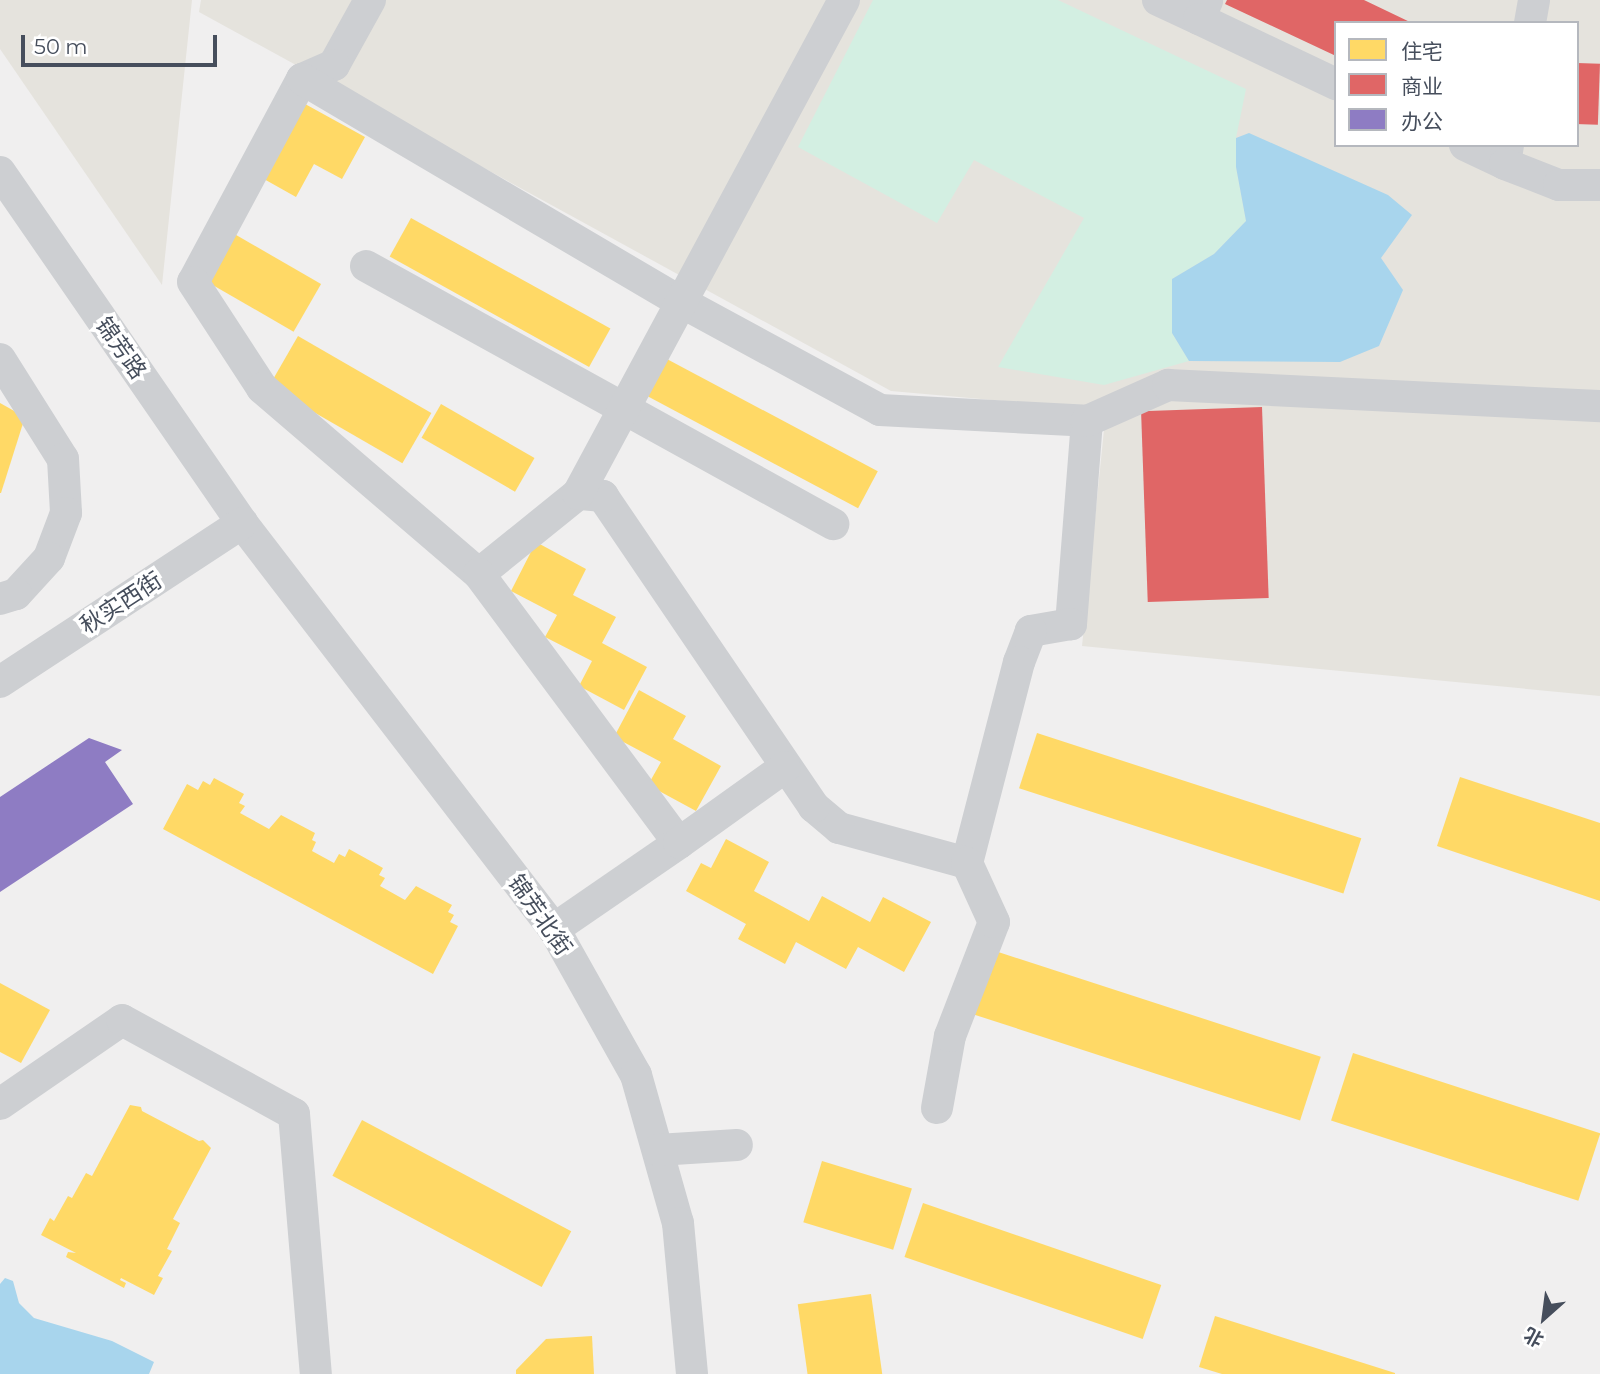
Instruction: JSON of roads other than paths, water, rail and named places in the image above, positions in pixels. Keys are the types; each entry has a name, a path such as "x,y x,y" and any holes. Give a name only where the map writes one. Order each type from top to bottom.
{"street":[{"path":"370,0 334,65 302,79 193,282 262,388 479,574 679,843"},
{"path":"479,574 578,494 844,0"},
{"path":"1158,0 1203,10 1334,83"},
{"path":"1530,21 1534,0"},
{"path":"302,79 683,303 880,410 1087,421 1168,385 1600,406"},
{"path":"1473,147 1507,155 1559,185 1600,185"},
{"name":"锦芳路","path":"0,172 242,523"},
{"path":"366,267 833,524"},
{"path":"0,359 63,459 66,513 49,558 16,594 0,599"},
{"path":"937,1108 950,1036 994,922 967,863 1018,662 1031,631 1071,624 1087,421"},
{"path":"578,494 603,496 814,807 839,828 967,863"},
{"name":"秋实西街","path":"0,682 242,523"},
{"name":"锦芳北街","path":"242,523 554,929 636,1074 678,1223 692,1374"},
{"path":"554,929 785,767"},
{"path":"0,1104 122,1020 294,1114 316,1374"},
{"path":"658,1150 737,1145"}],"water":[{"path":"1249,133 1388,195 1412,215 1381,258 1403,290 1379,346 1340,362 1189,361 1172,333 1172,279 1214,254 1246,221 1236,167 1236,138"},
{"path":"5,1278 13,1281 19,1303 34,1318 112,1341 154,1362 149,1374 0,1374 0,1284"}]}
